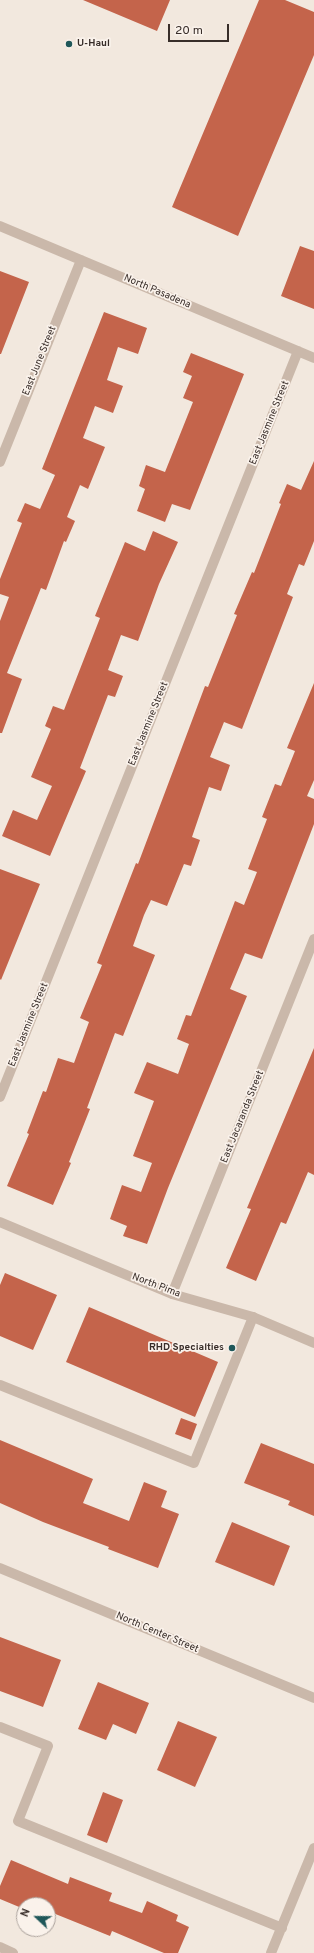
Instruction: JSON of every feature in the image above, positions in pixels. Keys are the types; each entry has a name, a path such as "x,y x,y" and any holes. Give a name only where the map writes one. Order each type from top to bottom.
{"street":[{"name":"North Pasadena","path":"0,226 314,358"},
{"name":"East June Street","path":"0,462 81,260"},
{"name":"East Jasmine Street","path":"0,1097 298,351"},
{"name":"East Jacaranda Street","path":"172,1294 314,939"},
{"name":"North Pima","path":"0,1222 172,1294 253,1317 314,1343"},
{"path":"0,1385 194,1463 253,1317"},
{"name":"North Center Street","path":"0,1568 314,1698"},
{"path":"0,1727 48,1746 18,1821 282,1928"},
{"path":"271,1953 314,1848"},
{"path":"0,1947 13,1953"}],"building":[{"path":"83,0 170,0 157,31"},
{"path":"259,0 285,0 314,12 314,55 238,236 172,207"},
{"path":"300,246 314,251 314,309 281,296"},
{"path":"0,271 29,282 1,354 0,354"},
{"path":"104,312 147,328 138,354 118,347 107,380 123,386 113,413 95,406 83,438 105,447 88,489 80,485 67,517 75,521 66,542 64,541 46,590 41,588 7,673 22,679 2,733 0,733 0,621 9,597 0,594 0,579 22,523 17,521 25,503 40,509 55,475 42,469"},
{"path":"191,353 244,374 190,510 172,504 165,522 137,511 145,489 139,486 146,465 165,472 193,402 183,398 192,376 183,372"},
{"path":"314,461 314,541 304,566 299,564 287,594 293,597 242,729 224,722 210,757 230,765 221,791 209,787 192,837 200,840 191,866 184,864 167,906 151,900 144,915 133,946 155,955 123,1036 115,1033 87,1108 90,1109 69,1162 71,1163 53,1205 7,1186 29,1134 27,1133 43,1091 46,1092 58,1058 74,1063 89,1022 80,1018 102,965 97,963 136,863 138,864 205,686 208,687 237,615 234,614 252,572 254,573 281,504 279,503 287,484 301,490"},
{"path":"153,531 178,542 159,584 138,641 121,635 108,670 123,676 115,697 108,695 80,768 86,771 50,856 2,836 13,810 37,820 52,786 31,777 51,729 45,726 53,706 64,710 100,618 95,616 125,542 145,551"},
{"path":"314,683 314,780 307,796 314,799 314,824 262,959 245,953 230,989 247,996 168,1188 147,1244 123,1236 127,1226 110,1219 122,1185 141,1192 152,1163 133,1156 154,1101 134,1093 147,1062 178,1074 189,1044 177,1039 186,1015 191,1016 235,901 244,905 257,872 248,869 267,819 262,817 275,784 281,786 295,751 287,748"},
{"path":"0,869 40,884 1,980 0,979"},
{"path":"314,1048 314,1175 308,1172 286,1224 281,1222 256,1281 226,1268 251,1209 247,1208"},
{"path":"5,1273 57,1295 33,1350 0,1336 0,1285"},
{"path":"89,1307 218,1362 195,1417 66,1362"},
{"path":"181,1418 197,1424 191,1440 175,1434"},
{"path":"0,1440 93,1479 83,1503 129,1521 144,1482 167,1491 161,1507 179,1514 158,1568 108,1549 109,1547 43,1522 0,1503"},
{"path":"261,1443 314,1464 314,1516 288,1505 290,1501 244,1483"},
{"path":"232,1522 290,1546 274,1586 215,1562"},
{"path":"0,1637 61,1660 43,1707 0,1691"},
{"path":"98,1682 149,1703 136,1734 113,1724 106,1740 78,1729"},
{"path":"178,1721 217,1737 195,1787 157,1770"},
{"path":"103,1792 123,1800 107,1843 87,1835"},
{"path":"11,1860 68,1884 70,1877 112,1893 109,1901 142,1913 147,1901 178,1915 176,1921 189,1927 178,1953 164,1953 112,1931 110,1936 56,1914 56,1897 16,1897 16,1906 0,1899 0,1886"}],"place":[{"name":"U-Haul","path":"69,44"},
{"name":"RHD Specialties","path":"232,1348"}]}
